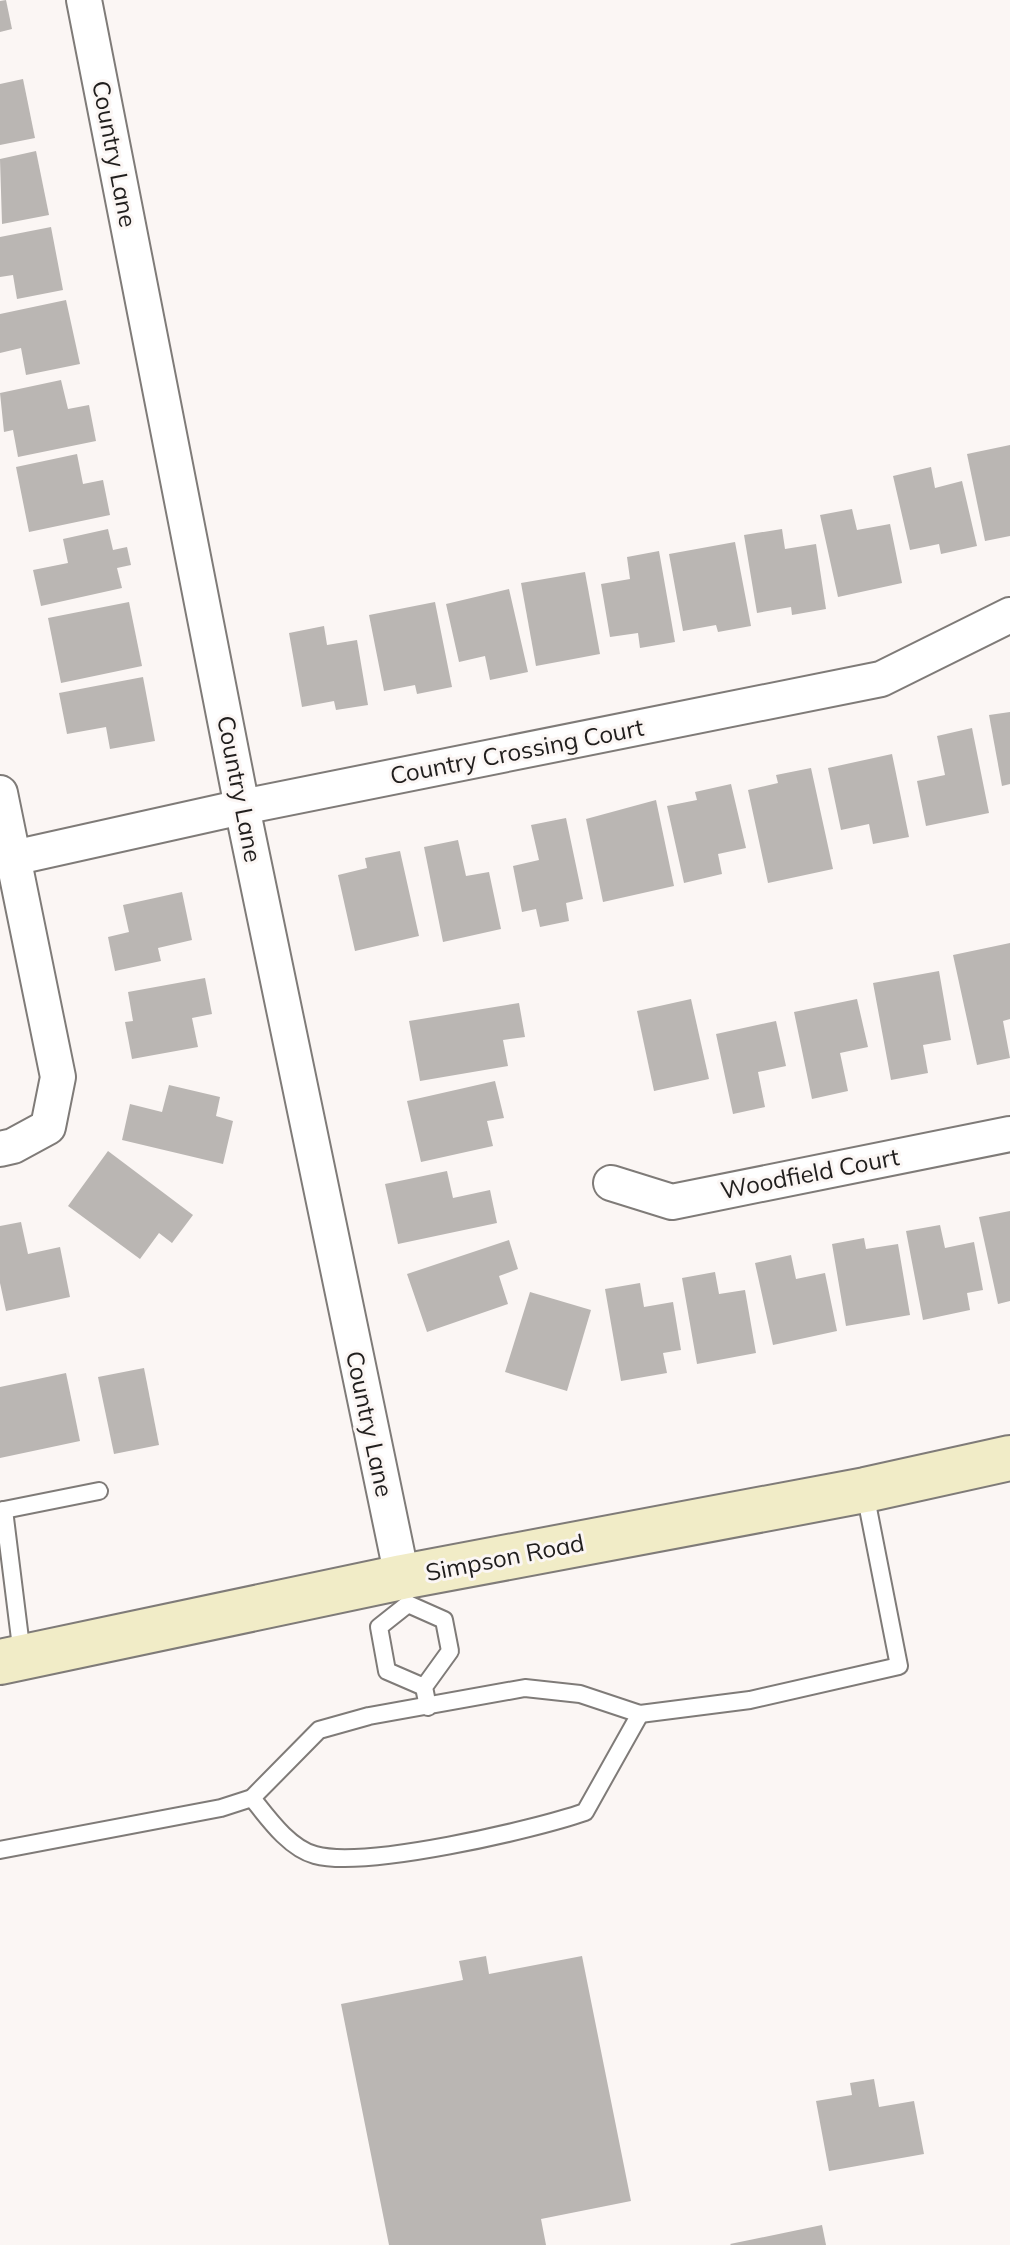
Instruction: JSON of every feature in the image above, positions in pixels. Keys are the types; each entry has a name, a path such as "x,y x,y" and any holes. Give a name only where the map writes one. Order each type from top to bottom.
{"main road":[{"name":"Simpson Road","path":"11,1659 405,1590 1010,1458"}],"street":[{"name":"Country Lane","path":"84,0 242,807 405,1590"},
{"name":"Country Crossing Court","path":"13,858 242,807 881,679 1010,615"},
{"path":"0,793 58,1077 48,1127 13,1146 0,1149"},
{"name":"Woodfield Court","path":"611,1183 672,1202 1010,1134"}],"lane":[{"path":"0,1850 221,1808 252,1798 319,1730 369,1716 525,1688 580,1694 640,1714 750,1700 899,1666 865,1490"},
{"path":"11,1659 2,1511 99,1491"},
{"path":"424,1687 387,1671 379,1627 405,1590 444,1620 450,1651 424,1687 428,1707"},
{"path":"252,1798 278,1830 312,1855 347,1859 549,1825 585,1812 640,1714"}],"building":[{"path":"6,0 12,29 0,32 0,1"},
{"path":"23,79 35,138 0,145 0,84"},
{"path":"36,151 49,215 2,224 0,159"},
{"path":"51,227 63,290 17,299 13,275 0,277 0,237"},
{"path":"66,300 80,364 26,375 21,348 0,353 0,314"},
{"path":"61,380 68,409 89,405 96,441 18,457 13,430 4,432 0,393"},
{"path":"1010,445 1010,536 985,541 967,454"},
{"path":"77,454 83,484 103,480 110,515 29,532 16,467"},
{"path":"931,467 935,488 962,481 977,546 941,554 939,544 910,550 893,476"},
{"path":"852,509 857,530 890,524 902,583 838,597 820,515"},
{"path":"108,529 113,550 127,547 131,565 117,568 122,588 41,606 33,570 68,563 63,539"},
{"path":"782,529 785,549 816,544 826,609 792,615 791,607 757,613 744,535"},
{"path":"735,542 751,626 718,632 716,625 683,631 669,554"},
{"path":"659,551 675,642 640,648 638,633 610,637 601,584 630,579 627,557"},
{"path":"585,572 600,654 536,666 521,583"},
{"path":"509,589 528,672 490,680 485,656 459,662 446,604"},
{"path":"129,602 142,666 61,683 48,618"},
{"path":"435,602 452,687 417,694 415,685 384,691 369,615"},
{"path":"324,626 327,645 357,640 368,705 336,710 334,701 302,707 289,633"},
{"path":"143,677 155,741 110,749 106,727 67,734 59,693"},
{"path":"1010,712 1010,784 1002,786 989,715"},
{"path":"972,728 989,813 926,826 917,781 945,775 937,736"},
{"path":"892,754 909,837 873,844 869,824 841,830 828,768"},
{"path":"811,768 833,869 768,883 748,790 778,783 776,775"},
{"path":"731,784 746,848 718,854 722,874 684,883 667,806 697,800 695,792"},
{"path":"656,800 674,886 603,902 586,819"},
{"path":"566,818 583,899 566,903 569,921 540,927 536,909 522,912 513,866 539,860 531,825"},
{"path":"458,840 466,876 489,872 501,929 443,942 424,847"},
{"path":"400,851 419,936 355,951 338,875 367,868 365,858"},
{"path":"182,892 192,940 158,948 161,961 115,971 108,937 129,932 123,905"},
{"path":"1010,943 1010,1019 1003,1021 1010,1058 977,1065 953,955"},
{"path":"939,971 951,1040 923,1045 928,1073 891,1080 873,983"},
{"path":"205,978 212,1014 192,1018 198,1047 132,1059 125,1022 133,1021 128,992"},
{"path":"691,999 709,1079 654,1091 637,1011"},
{"path":"857,999 868,1047 840,1053 848,1091 812,1099 794,1012"},
{"path":"519,1003 525,1037 503,1040 508,1066 420,1081 409,1021"},
{"path":"776,1021 786,1066 758,1072 765,1107 733,1114 716,1034"},
{"path":"495,1081 504,1118 487,1121 493,1146 421,1162 407,1101"},
{"path":"169,1085 220,1097 216,1116 233,1121 223,1164 122,1140 130,1104 162,1112"},
{"path":"108,1151 193,1215 172,1243 159,1233 140,1259 68,1206"},
{"path":"447,1171 453,1198 490,1190 497,1223 398,1244 385,1184"},
{"path":"1010,1211 1010,1301 998,1304 979,1217"},
{"path":"21,1222 28,1254 60,1247 70,1297 6,1311 0,1283 0,1226"},
{"path":"940,1225 945,1248 974,1242 983,1290 967,1293 970,1310 923,1320 906,1231"},
{"path":"864,1238 866,1249 898,1244 910,1315 846,1326 832,1244"},
{"path":"509,1240 518,1269 499,1276 508,1304 427,1332 407,1274"},
{"path":"791,1255 796,1279 825,1273 837,1331 773,1345 755,1263"},
{"path":"715,1272 719,1294 745,1290 756,1353 697,1364 682,1278"},
{"path":"640,1283 644,1307 673,1302 681,1350 663,1353 667,1373 621,1381 605,1289"},
{"path":"530,1292 591,1310 567,1391 505,1372"},
{"path":"144,1368 159,1445 114,1454 98,1377"},
{"path":"66,1373 80,1441 0,1458 0,1387"},
{"path":"486,1956 489,1974 582,1956 631,2201 541,2219 546,2245 389,2245 341,2004 463,1980 459,1961"},
{"path":"874,2079 879,2107 914,2101 924,2154 829,2171 816,2101 852,2095 850,2083"},
{"path":"822,2225 826,2245 730,2244"}]}
